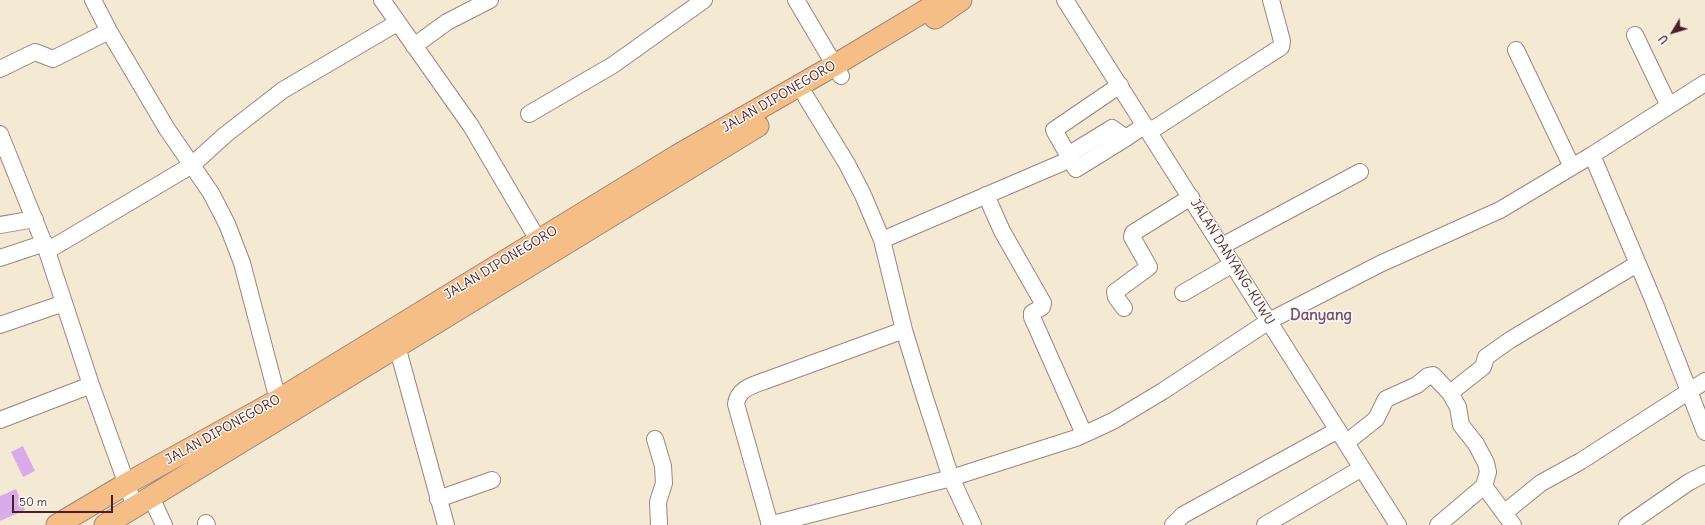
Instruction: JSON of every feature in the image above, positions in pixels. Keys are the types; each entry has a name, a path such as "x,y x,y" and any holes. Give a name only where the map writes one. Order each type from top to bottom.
{"main road":[{"name":"JALAN DIPONEGORO","path":"105,525 143,502 395,338 542,247 806,97 838,71 943,0"},
{"name":"JALAN DIPONEGORO","path":"542,247 678,155 910,34 961,0"},
{"name":"JALAN DIPONEGORO","path":"57,525 126,484 278,400 395,338"}],"street":[{"path":"93,0 109,31 167,129 211,193 227,224 242,263 278,400"},
{"path":"382,0 471,126 542,247"},
{"path":"414,46 447,22 490,0"},
{"path":"796,0 838,71"},
{"name":"JALAN DANYANG-KUWU","path":"1065,0 1398,525"},
{"path":"882,240 986,195 1074,165 1112,128 1126,138 1147,128 1281,47 1282,41 1271,0"},
{"path":"528,114 613,65 702,1"},
{"path":"0,258 46,247 192,166 225,135 283,90 397,23"},
{"path":"0,69 34,52 53,59 109,31"},
{"path":"1635,35 1669,106"},
{"path":"1516,50 1572,167"},
{"path":"904,330 746,388 738,394 736,404 769,525 795,522 951,478 1084,434 1113,421 1163,391 1269,321 1380,264 1500,210 1592,155 1705,83"},
{"path":"1074,165 1054,130 1120,85"},
{"path":"806,97 847,164 863,195 882,240 904,330 951,478 973,525"},
{"path":"0,134 46,247 91,385 126,484 164,525"},
{"path":"1592,155 1654,302 1705,432"},
{"path":"1222,246 1360,172"},
{"path":"986,195 1002,231 1043,303 1042,307 1032,313 1032,317 1084,434"},
{"path":"1124,308 1116,297 1116,292 1149,267 1132,237 1133,233 1191,198"},
{"path":"0,225 35,219"},
{"path":"1183,293 1233,264"},
{"path":"1450,393 1483,367 1486,357 1510,340 1637,264"},
{"path":"0,325 64,303"},
{"path":"395,338 446,525"},
{"path":"1173,525 1183,514 1376,419 1386,399 1417,385 1428,376 1433,375 1450,393 1458,407 1460,425 1476,444 1486,463 1488,477 1484,486 1438,525"},
{"path":"1484,486 1508,519 1540,483 1581,462 1705,382"},
{"path":"0,420 91,385"},
{"path":"655,439 663,472 664,483 658,502 659,525"},
{"path":"1265,525 1362,468"},
{"path":"1626,525 1689,482 1705,474"},
{"path":"438,499 492,480"}],"building":[{"path":"23,446 35,471 23,477 11,452"},
{"path":"16,489 25,510 0,521 0,496"}],"district":[{"name":"Danyang","path":"1321,316"}]}
